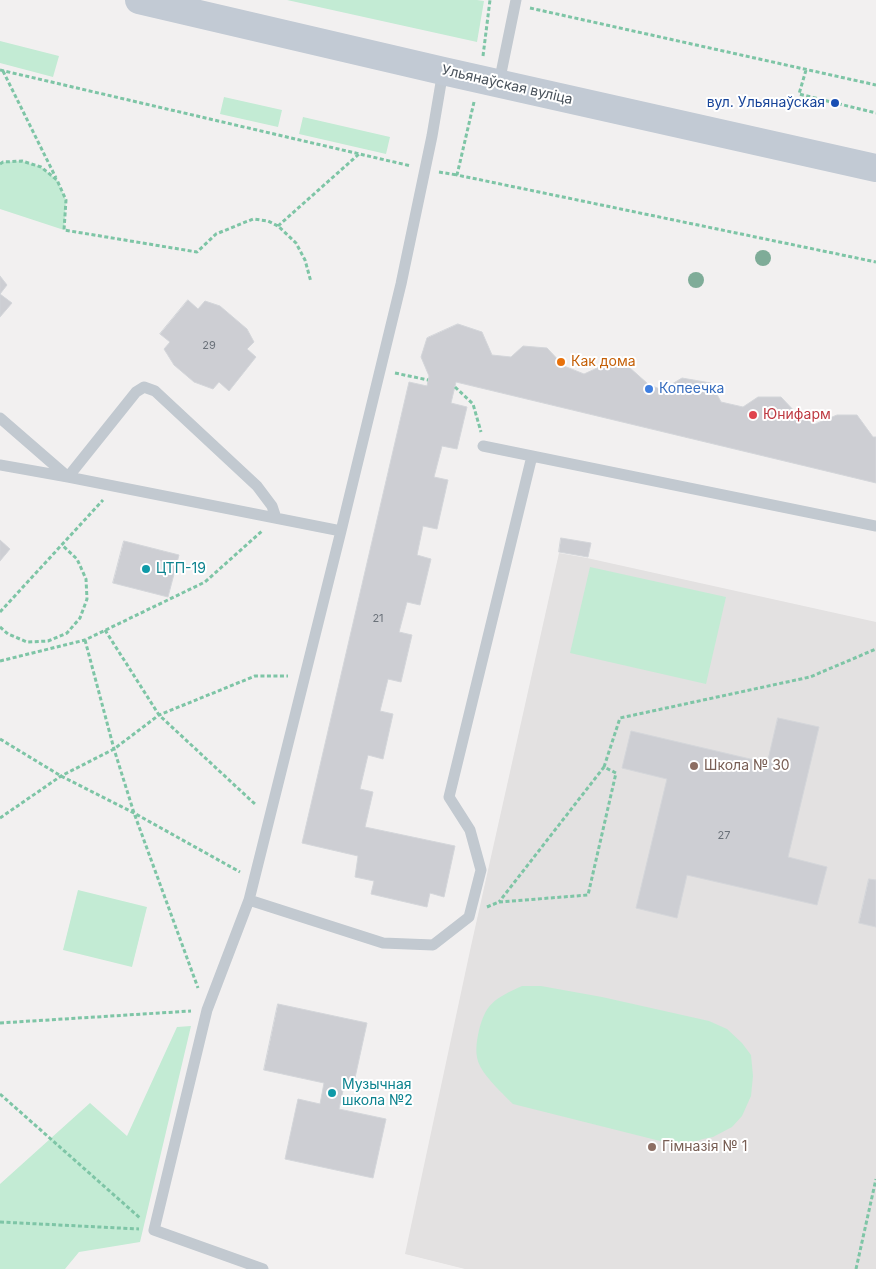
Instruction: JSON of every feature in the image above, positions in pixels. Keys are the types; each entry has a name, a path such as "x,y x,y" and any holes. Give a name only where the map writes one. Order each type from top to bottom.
{"main road":[{"name":"Ульянаўская вуліца","path":"139,0 443,71 876,168"}],"lane":[{"path":"489,81 516,2"},
{"path":"263,1269 154,1230 206,1010 249,900 270,817 401,284 432,136 443,71"},
{"path":"68,477 136,392 144,387 155,391 257,486 272,506 276,518"},
{"path":"0,418 68,477"},
{"path":"483,446 876,526"},
{"path":"249,900 383,942 432,945 469,917 481,870 470,830 449,797 532,456"},
{"path":"0,465 341,531"}],"path":[{"path":"457,175 489,81 490,0"},
{"path":"516,2 876,85"},
{"path":"2,70 425,169 876,262"},
{"path":"2,70 66,200 64,230 197,252 216,234 253,219 268,221 278,226 296,243 306,260 311,282"},
{"path":"806,70 799,94 876,113"},
{"path":"278,226 359,154"},
{"path":"0,164 3,162 22,161 41,167 57,180"},
{"path":"380,370 428,380"},
{"path":"455,387 473,404 483,446"},
{"path":"0,612 115,486"},
{"path":"0,661 85,640 205,582 276,518"},
{"path":"0,627 8,634 27,642 48,641 67,633 80,618 87,599 86,578 77,559 62,545"},
{"path":"105,630 159,715 270,817"},
{"path":"0,1023 206,1010 134,813 114,749 85,640"},
{"path":"498,902 604,767 620,718 810,677 876,648"},
{"path":"0,818 61,776 114,749 159,715 255,676 305,676"},
{"path":"0,739 61,776 134,813 254,880"},
{"path":"485,908 498,902 588,895 616,773 604,767"},
{"path":"0,1094 154,1230"},
{"path":"856,1269 876,1178"},
{"path":"0,1222 154,1230"}],"shaded area":[{"path":"559,553 876,622 876,1269 465,1269 405,1254 471,946"}],"green space":[{"path":"287,0 477,0 484,1 477,42"},
{"path":"0,41 59,56 53,77 0,63"},
{"path":"224,97 282,110 278,127 220,114"},
{"path":"303,117 390,137 386,154 299,134"},
{"path":"22,161 41,167 57,180 66,200 64,230 0,209 0,164 3,162"},
{"path":"590,567 726,597 706,684 570,653"},
{"path":"78,890 147,907 132,967 63,950"},
{"path":"522,986 541,986 602,997 709,1021 727,1029 742,1043 751,1055 753,1076 751,1096 742,1116 732,1127 713,1137 680,1146 513,1104 483,1071 477,1058 476,1047 481,1024 492,1003"},
{"path":"191,1026 140,1242 79,1252 65,1269 0,1269 0,1184 90,1103 127,1136 177,1027"}],"building":[{"path":"0,276 7,285 0,294"},
{"path":"0,294 12,303 0,317"},
{"path":"188,300 198,309 205,301 220,306 247,329 254,342 247,349 256,357 229,391 219,382 213,389 194,382 174,365 164,349 170,342 160,334"},
{"path":"458,324 482,332 492,355 511,357 523,346 547,348 564,366 584,374 606,364 629,367 648,384 662,390 682,378 711,383 721,402 743,407 758,397 781,397 799,416 815,424 837,415 857,415 873,437 876,437 876,483 456,382 451,403 467,407 457,449 442,446 434,477 448,480 437,529 423,526 417,555 431,559 420,605 407,602 399,632 412,635 401,682 388,679 380,711 393,714 383,759 368,755 360,789 373,792 365,827 455,846 444,897 430,893 427,907 371,894 374,881 355,877 358,856 302,843 409,382 427,386 429,376 421,357 427,338"},
{"path":"561,538 591,543 588,557 559,552"},
{"path":"0,540 10,549 0,561"},
{"name":"ЦТП-19","path":"124,541 179,555 168,597 113,583"},
{"path":"778,718 819,727 788,857 827,867 817,905 687,875 677,918 636,908 667,779 622,768 631,731 767,763"},
{"path":"869,879 876,880 876,927 859,923"},
{"name":"Музычная школа №2","path":"278,1004 367,1023 353,1087 344,1086 339,1109 386,1119 373,1178 285,1159 298,1099 320,1104 324,1083 264,1070"}],"place":[{"name":"вул. Ульянаўская","path":"835,103"},
{"name":"Как дома","path":"561,362"},
{"name":"Копеечка","path":"649,389"},
{"name":"Юнифарм","path":"753,415"},
{"name":"ЦТП-19","path":"146,569"},
{"name":"Школа № 30","path":"694,766"},
{"name":"Музычная школа №2","path":"332,1093"},
{"name":"Гімназія № 1","path":"652,1147"}]}
